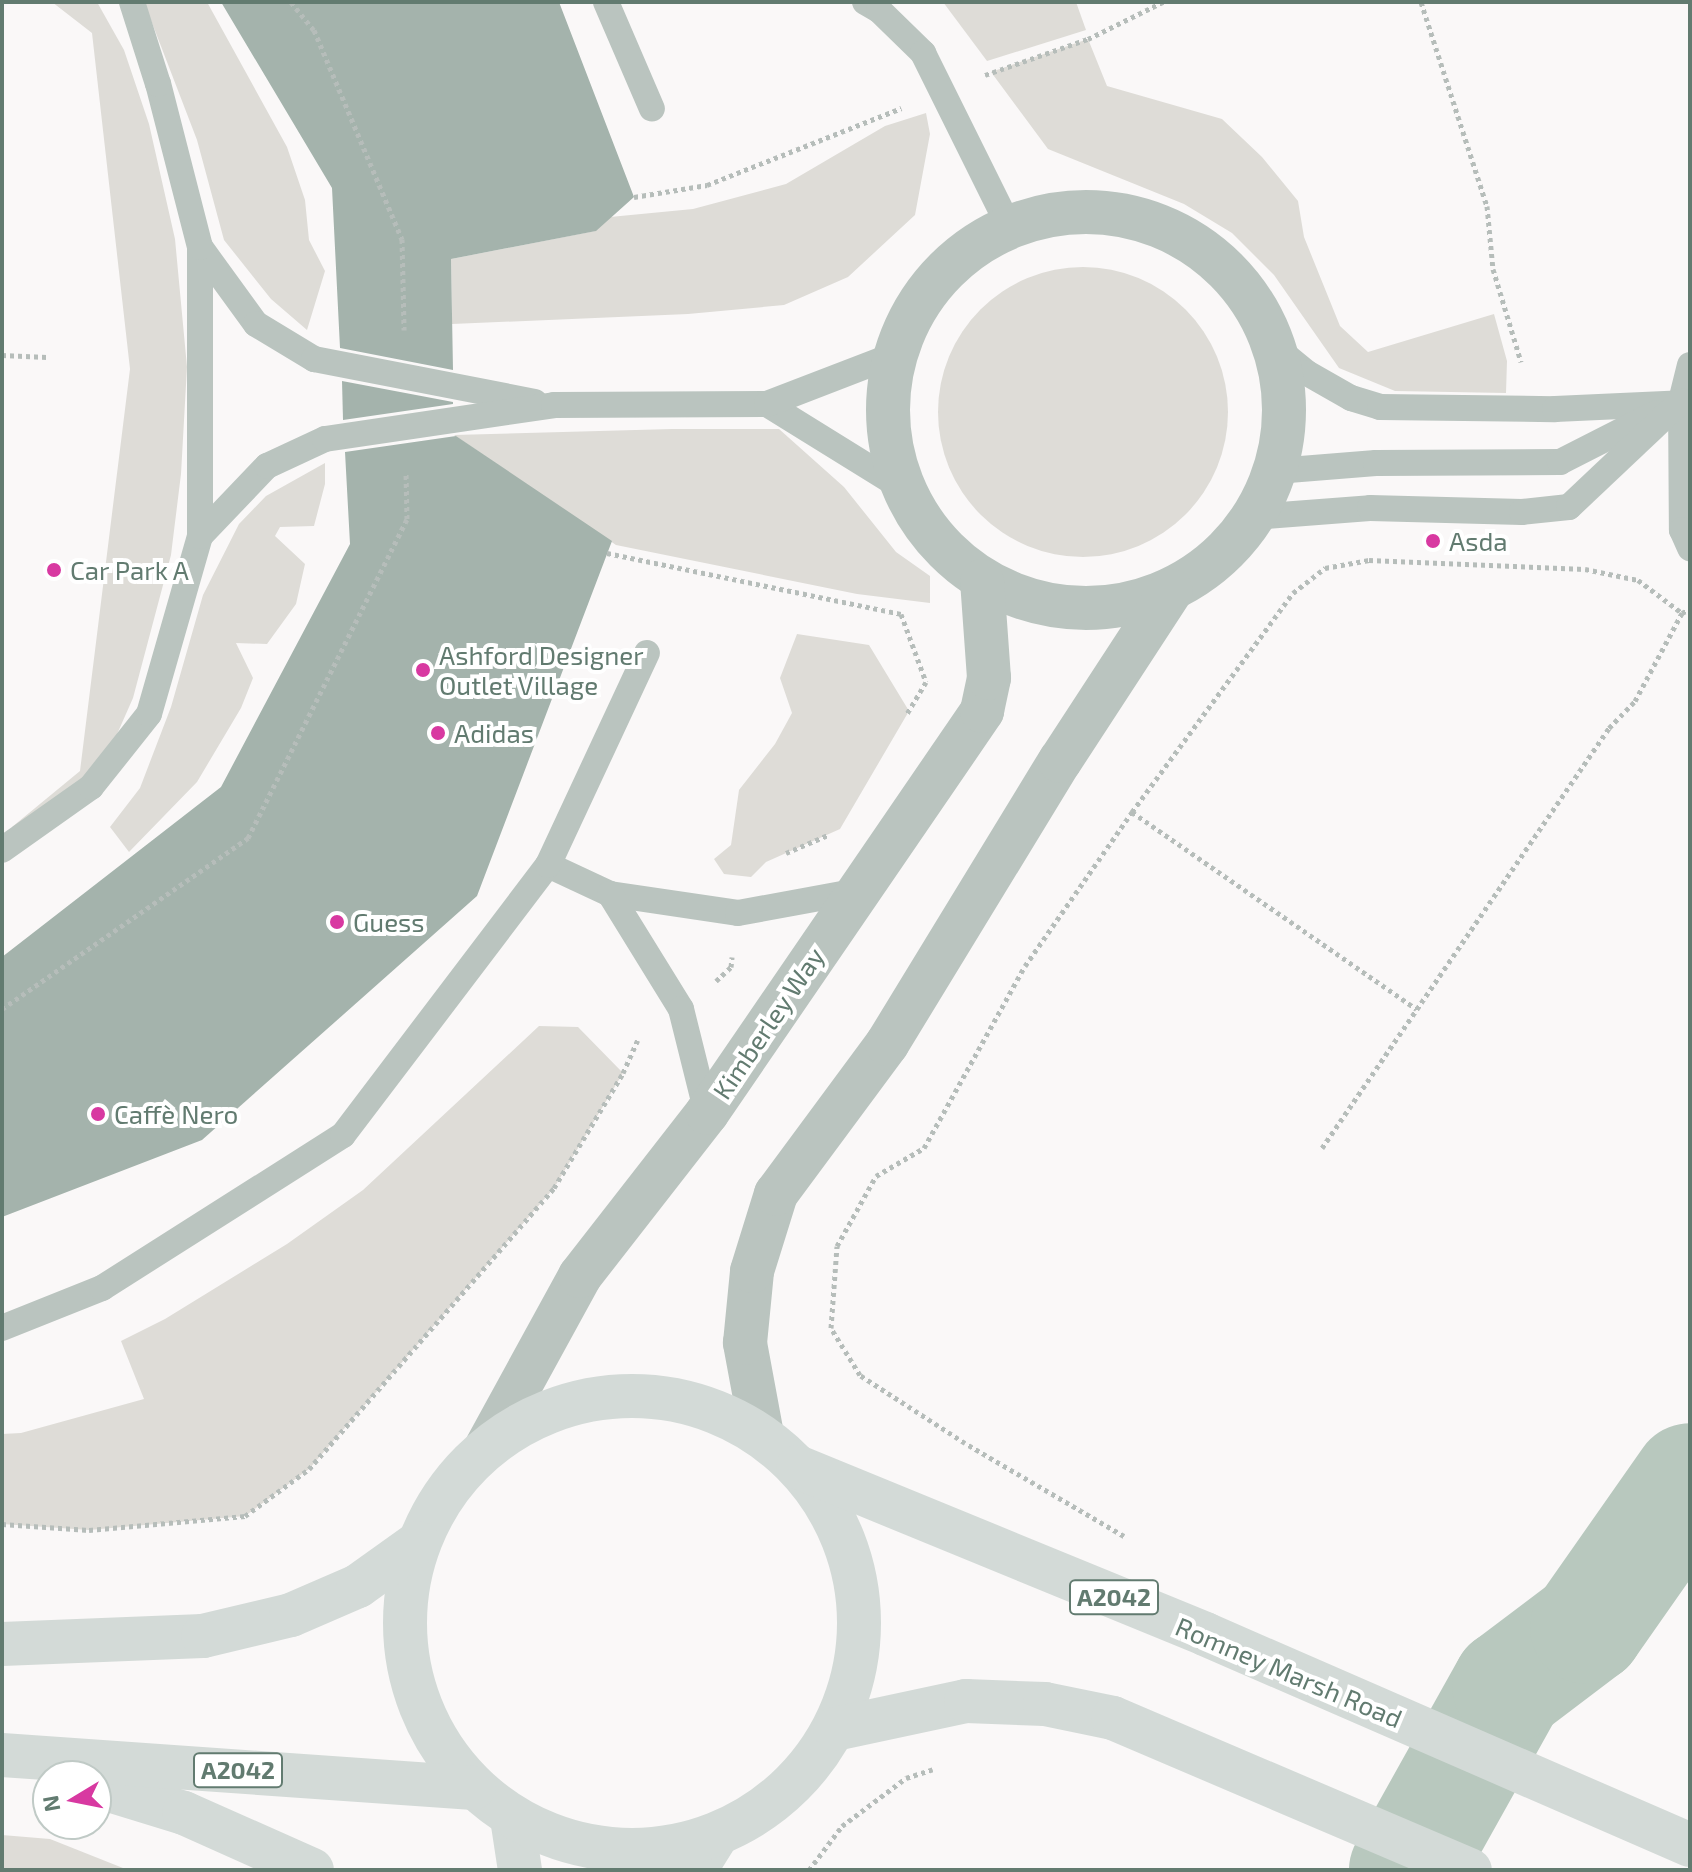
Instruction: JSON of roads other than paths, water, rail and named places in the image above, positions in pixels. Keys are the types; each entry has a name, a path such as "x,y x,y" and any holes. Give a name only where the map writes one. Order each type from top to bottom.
{"main road":[{"path":"622,1395 695,1403 762,1435 798,1467 838,1525 858,1592 858,1663 835,1729 804,1774 764,1810 706,1853 577,1845 512,1818 474,1788 434,1735 410,1674 405,1608 418,1543 447,1490 487,1446 551,1410 622,1395"},
{"name":"Romney Marsh Road","path":"798,1467 1205,1634 1690,1845"},
{"path":"2,1644 203,1636 291,1615 358,1586 418,1543"},
{"path":"835,1729 966,1701 1045,1704 1113,1718 1470,1870"},
{"path":"2,1757 32,1767"},
{"name":"A2042","path":"2,1757 474,1788"},
{"path":"112,1791 184,1813 312,1870"},
{"path":"512,1818 520,1870"}],"street":[{"path":"1060,212 1101,212 1166,228 1213,257 1249,297 1274,346 1283,387 1283,429 1276,471 1254,517 1218,560 1171,591 1108,609 1043,605 982,581 934,541 901,487 886,421 894,355 919,301 958,256 1009,226 1060,212"},
{"name":"Kimberley Way","path":"487,1446 580,1276 707,1113 982,711 989,678 982,581"},
{"path":"762,1435 745,1343 752,1271 776,1194 887,1044 1060,761 1171,591"}],"lane":[{"path":"2,850 91,787 149,714 200,536 200,247 158,84 132,2"},
{"path":"606,2 652,109"},
{"path":"865,2 879,10 923,53 1009,226"},
{"path":"200,247 256,324 314,359 554,405"},
{"path":"1274,346 1307,373 1340,392 1380,407 1687,408"},
{"path":"200,536 267,466 325,439 554,405 767,404 894,355"},
{"path":"1690,365 1682,530 1690,548"},
{"path":"767,404 901,487"},
{"path":"1276,471 1376,463 1560,462 1687,408"},
{"path":"1254,517 1370,508 1522,512 1569,507 1687,408"},
{"path":"2,1328 102,1288 343,1135 548,865 647,653"},
{"path":"548,865 610,894 738,913 858,891"},
{"path":"610,894 681,1009 707,1113"}],"waterway":[{"path":"1406,1870 1509,1686 1587,1627 1690,1480"}],"place":[{"name":"Asda","path":"1433,541"},
{"name":"Car Park A","path":"54,570"},
{"name":"Ashford Designer Outlet Village","path":"423,670"},
{"name":"Adidas","path":"438,733"},
{"name":"Guess","path":"337,922"},
{"name":"Caffè Nero","path":"98,1114"}]}
